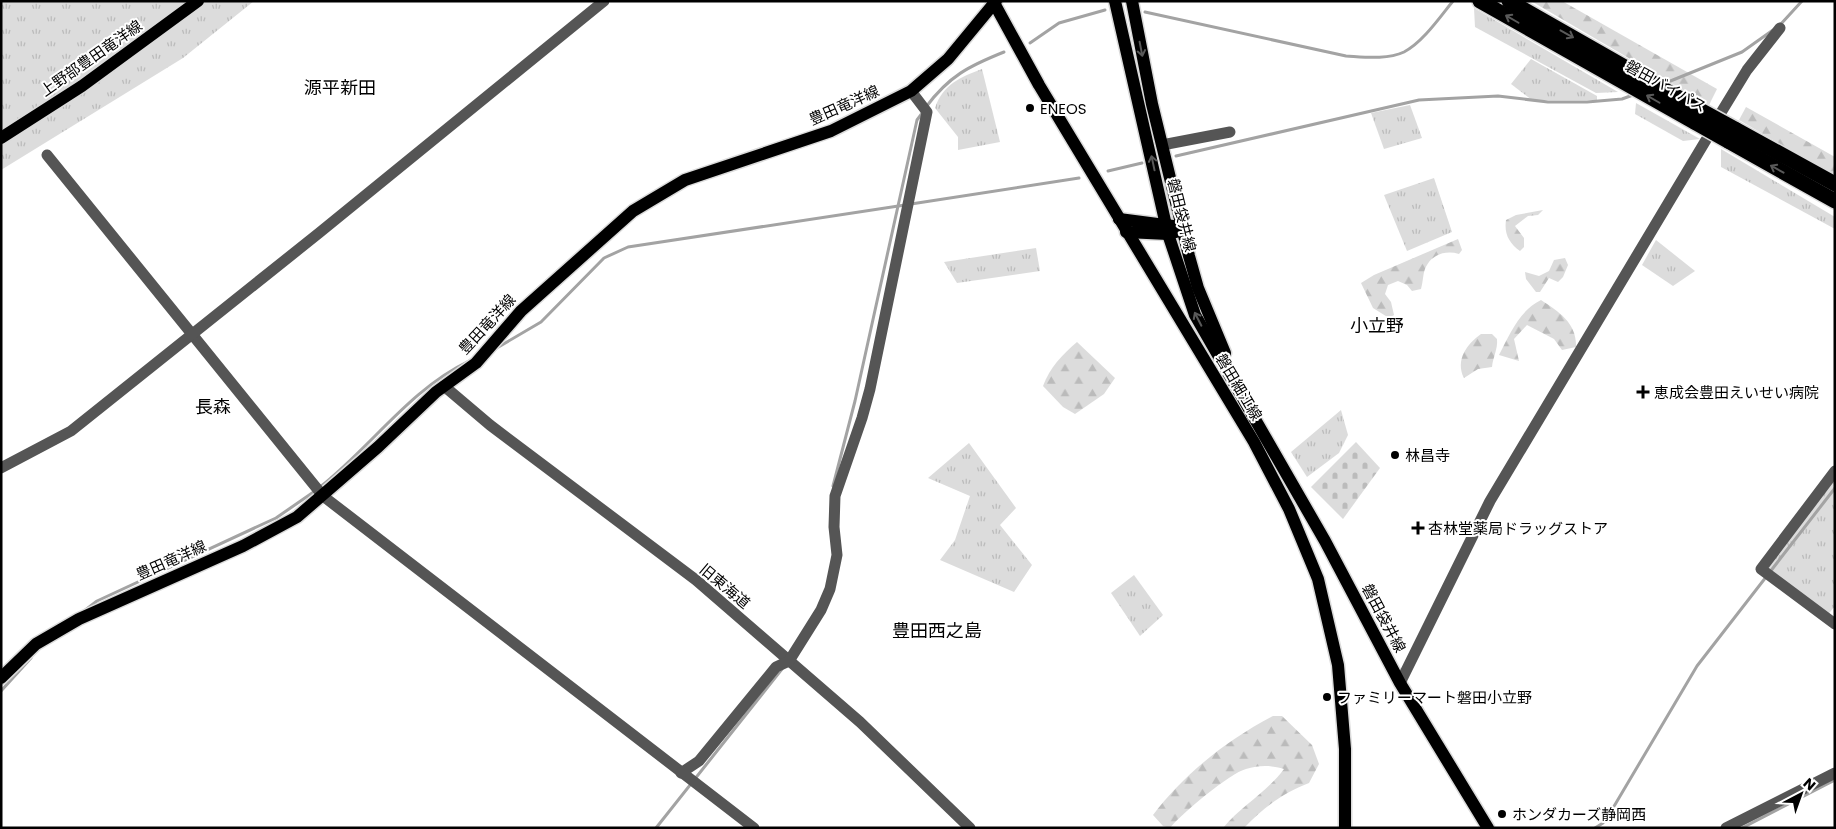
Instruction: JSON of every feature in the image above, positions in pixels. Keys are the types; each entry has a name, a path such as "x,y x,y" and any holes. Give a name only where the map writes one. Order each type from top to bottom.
{"highway":[{"name":"磐田バイパス","path":"1509,1 1699,117"},
{"name":"磐田バイパス","path":"1484,4 1731,135 1835,184"},
{"name":"磐田バイパス","path":"1731,135 1801,182 1835,201"},
{"path":"1801,182 1835,208"}],"main road":[{"name":"上野部豊田竜洋線","path":"1,138 82,86 198,1"},
{"name":"磐田袋井線","path":"1115,1 1167,229 1195,315 1325,541 1400,683 1488,828"},
{"name":"磐田袋井線","path":"1132,1 1152,104 1198,288 1257,422"},
{"name":"豊田竜洋線","path":"1,678 36,644 79,619 243,546 297,517 323,496 444,386 476,363 490,350 521,311 633,211 685,180 831,131 869,114 911,90 948,60 994,2"},
{"name":"磐田細江線","path":"994,2 1126,232 1254,442 1289,509 1318,579 1338,665 1345,750 1345,828"},
{"path":"1119,219 1167,229"},
{"path":"1126,232 1167,229 1183,230"}],"street":[{"path":"1,468 71,431 319,233 604,1"},
{"path":"1722,111 1747,70 1780,28"},
{"path":"681,773 699,761 776,667 790,660 821,610 830,589 837,555 834,522 835,496 870,389 927,112 911,90"},
{"path":"1162,145 1230,132"},
{"path":"1400,683 1490,501 1706,140"},
{"path":"47,154 323,496 482,616 754,828"},
{"name":"旧東海道","path":"444,386 490,425 696,580 860,722 970,828"},
{"path":"1835,471 1761,569 1835,624"},
{"path":"1726,828 1835,773"}],"green space":[{"path":"1,1 254,1 183,58 1,170"},
{"path":"1531,1 1562,1 1717,89 1709,105"},
{"path":"1474,8 1618,92 1596,93 1475,27"},
{"path":"1531,59 1597,96 1597,100 1532,100 1511,84"},
{"path":"982,69 1000,142 958,150 958,137 935,108 943,93 954,82"},
{"path":"1636,103 1700,139 1683,141 1635,114"},
{"path":"1410,105 1422,138 1384,149 1371,113"},
{"path":"1746,107 1835,157 1835,176 1739,120"},
{"path":"1721,149 1835,217 1835,229 1721,167"},
{"path":"1434,178 1452,232 1407,251 1384,195"},
{"path":"1543,210 1538,215 1528,216 1515,226 1524,238 1524,247 1520,251 1508,238 1506,220 1516,215"},
{"path":"1458,239 1462,250 1459,254 1439,254 1431,260 1425,269 1421,289 1412,291 1407,285 1398,281 1388,285 1385,294 1391,302 1394,315 1389,318 1373,308 1361,283 1374,275"},
{"path":"1656,240 1695,271 1673,286 1642,265"},
{"path":"1036,248 1040,271 957,283 944,262"},
{"path":"1565,258 1568,265 1563,277 1558,282 1549,278 1540,292 1536,292 1526,279 1525,272 1539,276 1549,271 1554,260"},
{"path":"1541,300 1566,319 1576,339 1576,347 1562,350 1554,339 1527,325 1514,339 1519,361 1499,355 1511,331 1521,317"},
{"path":"1481,334 1492,334 1497,339 1492,367 1478,369 1464,378 1461,365 1464,353"},
{"path":"1077,342 1115,378 1104,394 1075,414 1063,407 1043,386 1057,362"},
{"path":"1341,410 1348,435 1339,453 1307,477 1291,452"},
{"path":"1356,442 1380,468 1343,519 1311,487"},
{"path":"969,443 1016,508 1000,525 1032,565 1014,592 940,560 955,540 970,496 928,478"},
{"path":"1835,471 1835,606 1826,617 1761,569"},
{"path":"1134,575 1163,615 1140,636 1111,593"},
{"path":"1273,716 1282,716 1312,745 1319,764 1309,783 1274,801 1244,828 1223,828 1270,785 1284,769 1260,766 1239,772 1206,795 1184,813 1170,828 1163,826 1153,815 1178,786 1207,759 1239,736"}],"waterway":[{"path":"1145,12 1346,56 1375,57 1397,55 1411,48 1431,29 1453,1"},
{"path":"1780,25 1802,1"},
{"path":"1030,43 1059,23 1105,10"},
{"path":"1663,84 1742,52 1773,30"},
{"path":"926,107 943,87 961,73 980,62 1004,52"},
{"path":"1176,156 1419,100 1498,96 1548,102 1587,102 1622,99 1633,95"},
{"path":"833,486 855,401 917,120 923,112"},
{"path":"1108,171 1142,163"},
{"path":"911,204 1079,178"},
{"path":"495,349 541,322 604,258 628,247 905,205"},
{"path":"320,487 409,403 428,387 469,361"},
{"path":"1595,828 1603,823 1613,808 1697,666 1835,488"},
{"path":"84,611 97,601 276,518 315,491"},
{"path":"1,691 31,658"},
{"path":"656,828 782,669"},
{"path":"1742,828 1835,780"}],"place":[{"name":"ENEOS","path":"1030,108"},
{"name":"恵成会豊田えいせい病院","path":"1643,392"},
{"name":"林昌寺","path":"1395,455"},
{"name":"杏林堂薬局ドラッグストア","path":"1418,528"},
{"name":"ファミリーマート磐田小立野","path":"1327,697"},
{"name":"ホンダカーズ静岡西","path":"1502,814"}],"district":[{"name":"源平新田","path":"340,87"},
{"name":"小立野","path":"1377,325"},
{"name":"長森","path":"213,406"},
{"name":"豊田西之島","path":"937,630"}]}
